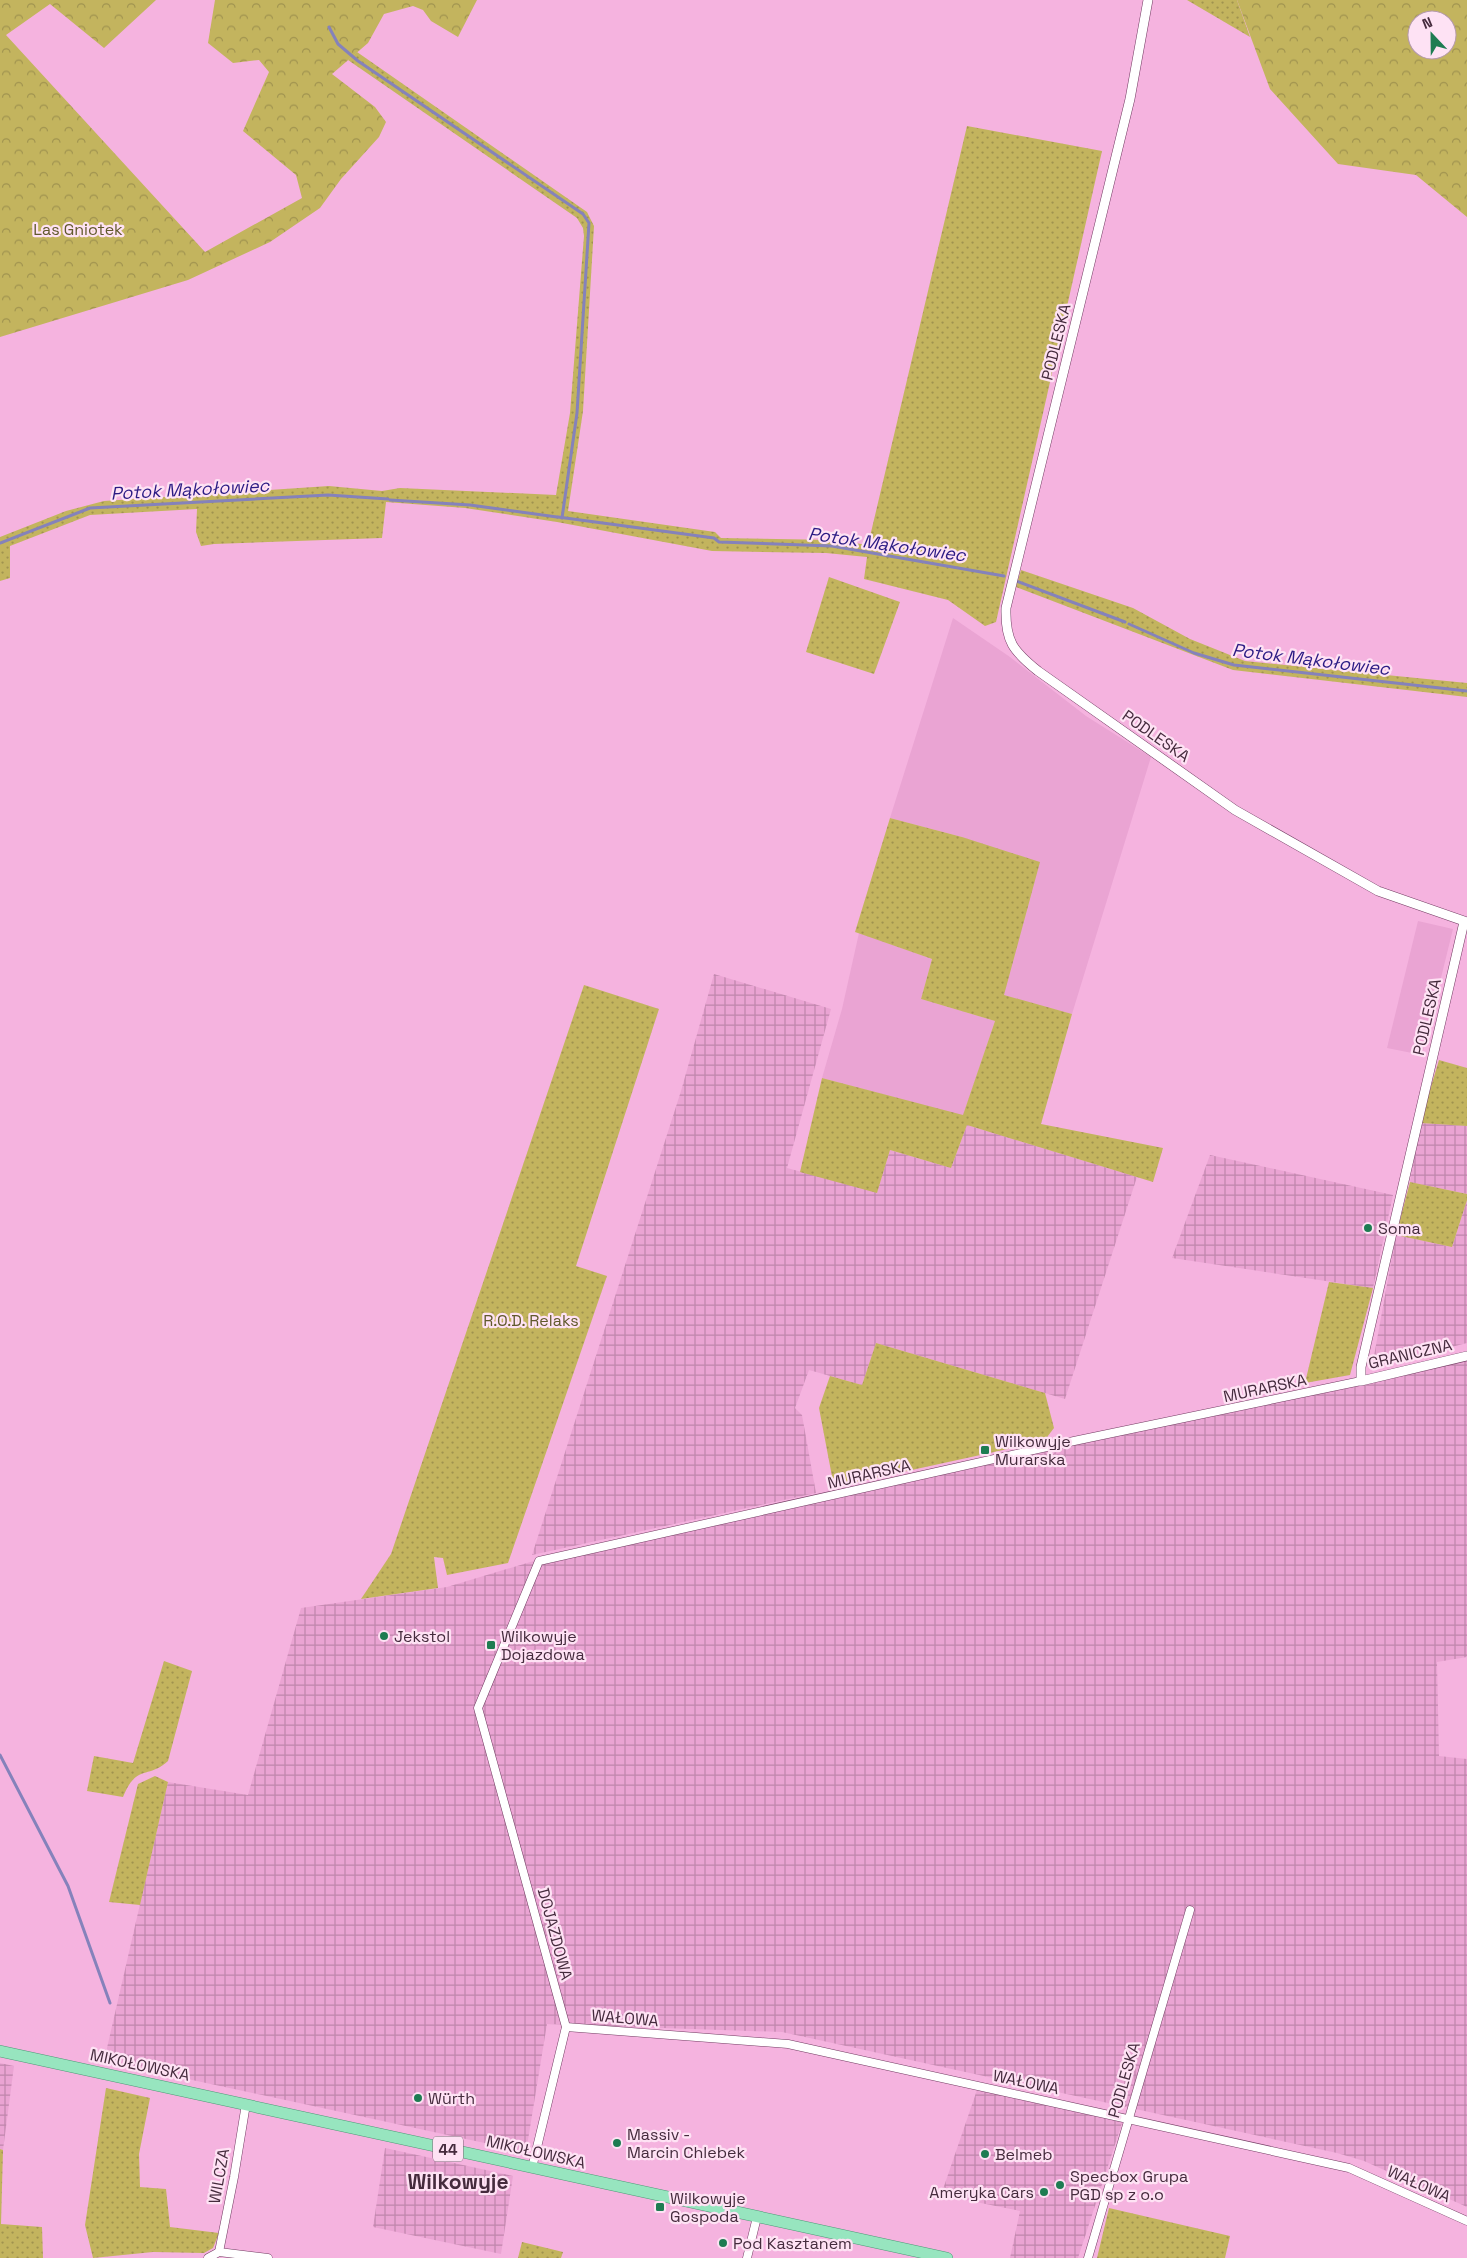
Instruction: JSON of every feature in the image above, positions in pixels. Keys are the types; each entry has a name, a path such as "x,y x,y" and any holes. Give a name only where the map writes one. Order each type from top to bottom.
{"main road":[{"name":"MIKOŁOWSKA","path":"0,2052 948,2258"}],"street":[{"name":"PODLESKA","path":"1148,0 1130,99 1006,608 1006,624 1009,640 1019,656 1235,810 1378,891 1466,922 1381,1274 1361,1366 1360,1381"},
{"name":"GRANICZNA","path":"1360,1381 1467,1356"},
{"name":"MURARSKA","path":"478,1708 539,1561 1074,1441 1360,1381"},
{"name":"DOJAZDOWA","path":"478,1708 566,2027 532,2168"},
{"name":"PODLESKA","path":"1088,2258 1190,1910"},
{"name":"WAŁOWA","path":"566,2027 788,2044 1349,2168 1467,2221"},
{"name":"WILCZA","path":"219,2252 246,2104"},
{"path":"747,2258 757,2217"},
{"path":"208,2258 219,2252 268,2258"}],"shaded area":[{"path":"953,618 1010,657 1086,716 1151,757 1072,1014 1004,996 962,837 890,818"},
{"path":"1418,921 1453,929 1422,1055 1387,1048"},
{"path":"859,933 932,959 921,999 995,1021 963,1116 822,1078 842,1009"},
{"path":"714,974 831,1009 787,1168 877,1192 890,1150 951,1168 967,1125 1137,1177 1065,1399 876,1343 862,1385 809,1370 795,1408 802,1415 816,1493 532,1555 681,1091"},
{"path":"1420,1123 1467,1126 1467,1194 1410,1182"},
{"path":"1210,1155 1393,1195 1373,1288 1172,1258"},
{"path":"1467,1200 1467,1343 1372,1367 1396,1235 1452,1247"},
{"path":"1467,1361 1467,1657 1437,1662 1439,1756 1467,1759 1467,2207 1364,2161 1337,2153 782,2032 547,2024 526,2152 104,2061 168,1782 248,1795 301,1608 447,1587 537,1560"},
{"path":"0,2063 14,2066 3,2150 0,2149"},
{"path":"977,2090 1123,2120 1078,2258 1010,2258 1020,2211 941,2195"},
{"path":"385,2148 513,2176 501,2254 373,2227"}],"green space":[{"name":"Las Gniotek","path":"0,0 156,0 104,48 50,4 6,35 205,252 302,198 296,175 243,131 269,72 259,60 233,63 208,43 215,0 477,0 458,37 431,21 423,10 413,6 384,14 368,43 332,74 375,107 386,122 379,137 341,179 320,208 270,242 188,280 0,337"},
{"path":"1187,0 1237,0 1250,37"},
{"path":"1237,0 1467,0 1467,217 1416,175 1338,164 1270,89"},
{"path":"357,52 587,212 594,226 583,411 568,511 715,532 721,538 834,540 868,545 967,126 1102,151 996,622 985,626 948,600 864,579 867,557 826,553 712,551 557,522 465,508 386,502 382,538 201,546 196,532 197,509 90,515 10,546 10,578 0,581 0,537 66,511 104,501 329,486 382,491 400,488 556,495 570,413 584,236 583,228 577,218 348,60"},
{"path":"1021,570 1133,608 1190,639 1245,661 1467,683 1467,697 1233,670 1016,587"},
{"path":"829,577 900,602 874,674 806,652"},
{"path":"890,818 962,837 1040,862 1004,995 1072,1014 1041,1124 1163,1148 1153,1182 967,1125 951,1168 890,1150 877,1193 800,1172 822,1078 963,1115 995,1021 921,999 932,959 855,932"},
{"name":"R.O.D. Relaks","path":"584,985 659,1009 576,1266 607,1276 508,1563 447,1575 443,1558 434,1557 438,1588 361,1599 391,1554"},
{"path":"1439,1060 1467,1068 1467,1126 1420,1123"},
{"path":"1410,1182 1467,1194 1467,1200 1452,1247 1396,1235"},
{"path":"1329,1282 1373,1288 1350,1375 1305,1383"},
{"path":"876,1343 1045,1393 1054,1428 1044,1441 834,1487 819,1408 830,1376 862,1385"},
{"path":"164,1661 192,1671 168,1761 161,1767 143,1773 133,1780 123,1797 87,1791 94,1756 133,1763"},
{"path":"155,1776 168,1782 140,1905 109,1902 138,1784"},
{"path":"106,2088 150,2098 139,2154 140,2187 166,2189 170,2227 219,2233 213,2248 204,2253 153,2252 93,2258 85,2225"},
{"path":"0,2149 3,2150 1,2224 42,2227 43,2258 0,2258"},
{"path":"1109,2208 1230,2236 1225,2258 1097,2258"},
{"path":"522,2242 563,2252 561,2258 518,2258"}],"waterway":[{"path":"329,27 338,44 358,61 583,214 589,223 577,413 562,518"},
{"name":"Potok Mąkołowiec","path":"0,543 90,508 328,495 388,499"},
{"name":"Potok Mąkołowiec","path":"390,500 470,505 557,517"},
{"name":"Potok Mąkołowiec","path":"558,517 714,538 719,542 832,546 1004,576"},
{"name":"Potok Mąkołowiec","path":"1016,581 1125,622"},
{"name":"Potok Mąkołowiec","path":"1129,624 1194,653 1234,665 1467,691"},
{"path":"0,1755 68,1886 110,2003"}],"place":[{"name":"Soma","path":"1368,1228"},
{"name":"Wilkowyje Murarska","path":"985,1450"},
{"name":"Jekstol","path":"384,1636"},
{"name":"Wilkowyje Dojazdowa","path":"491,1645"},
{"name":"Würth","path":"418,2098"},
{"name":"Massiv - Marcin Chlebek","path":"617,2143"},
{"name":"Belmeb","path":"985,2154"},
{"name":"Specbox Grupa PGD sp z o.o","path":"1060,2185"},
{"name":"Ameryka Cars","path":"1044,2192"},
{"name":"Wilkowyje Gospoda","path":"660,2207"},
{"name":"Pod Kasztanem","path":"723,2243"}],"district":[{"name":"Wilkowyje","path":"458,2181"}]}
